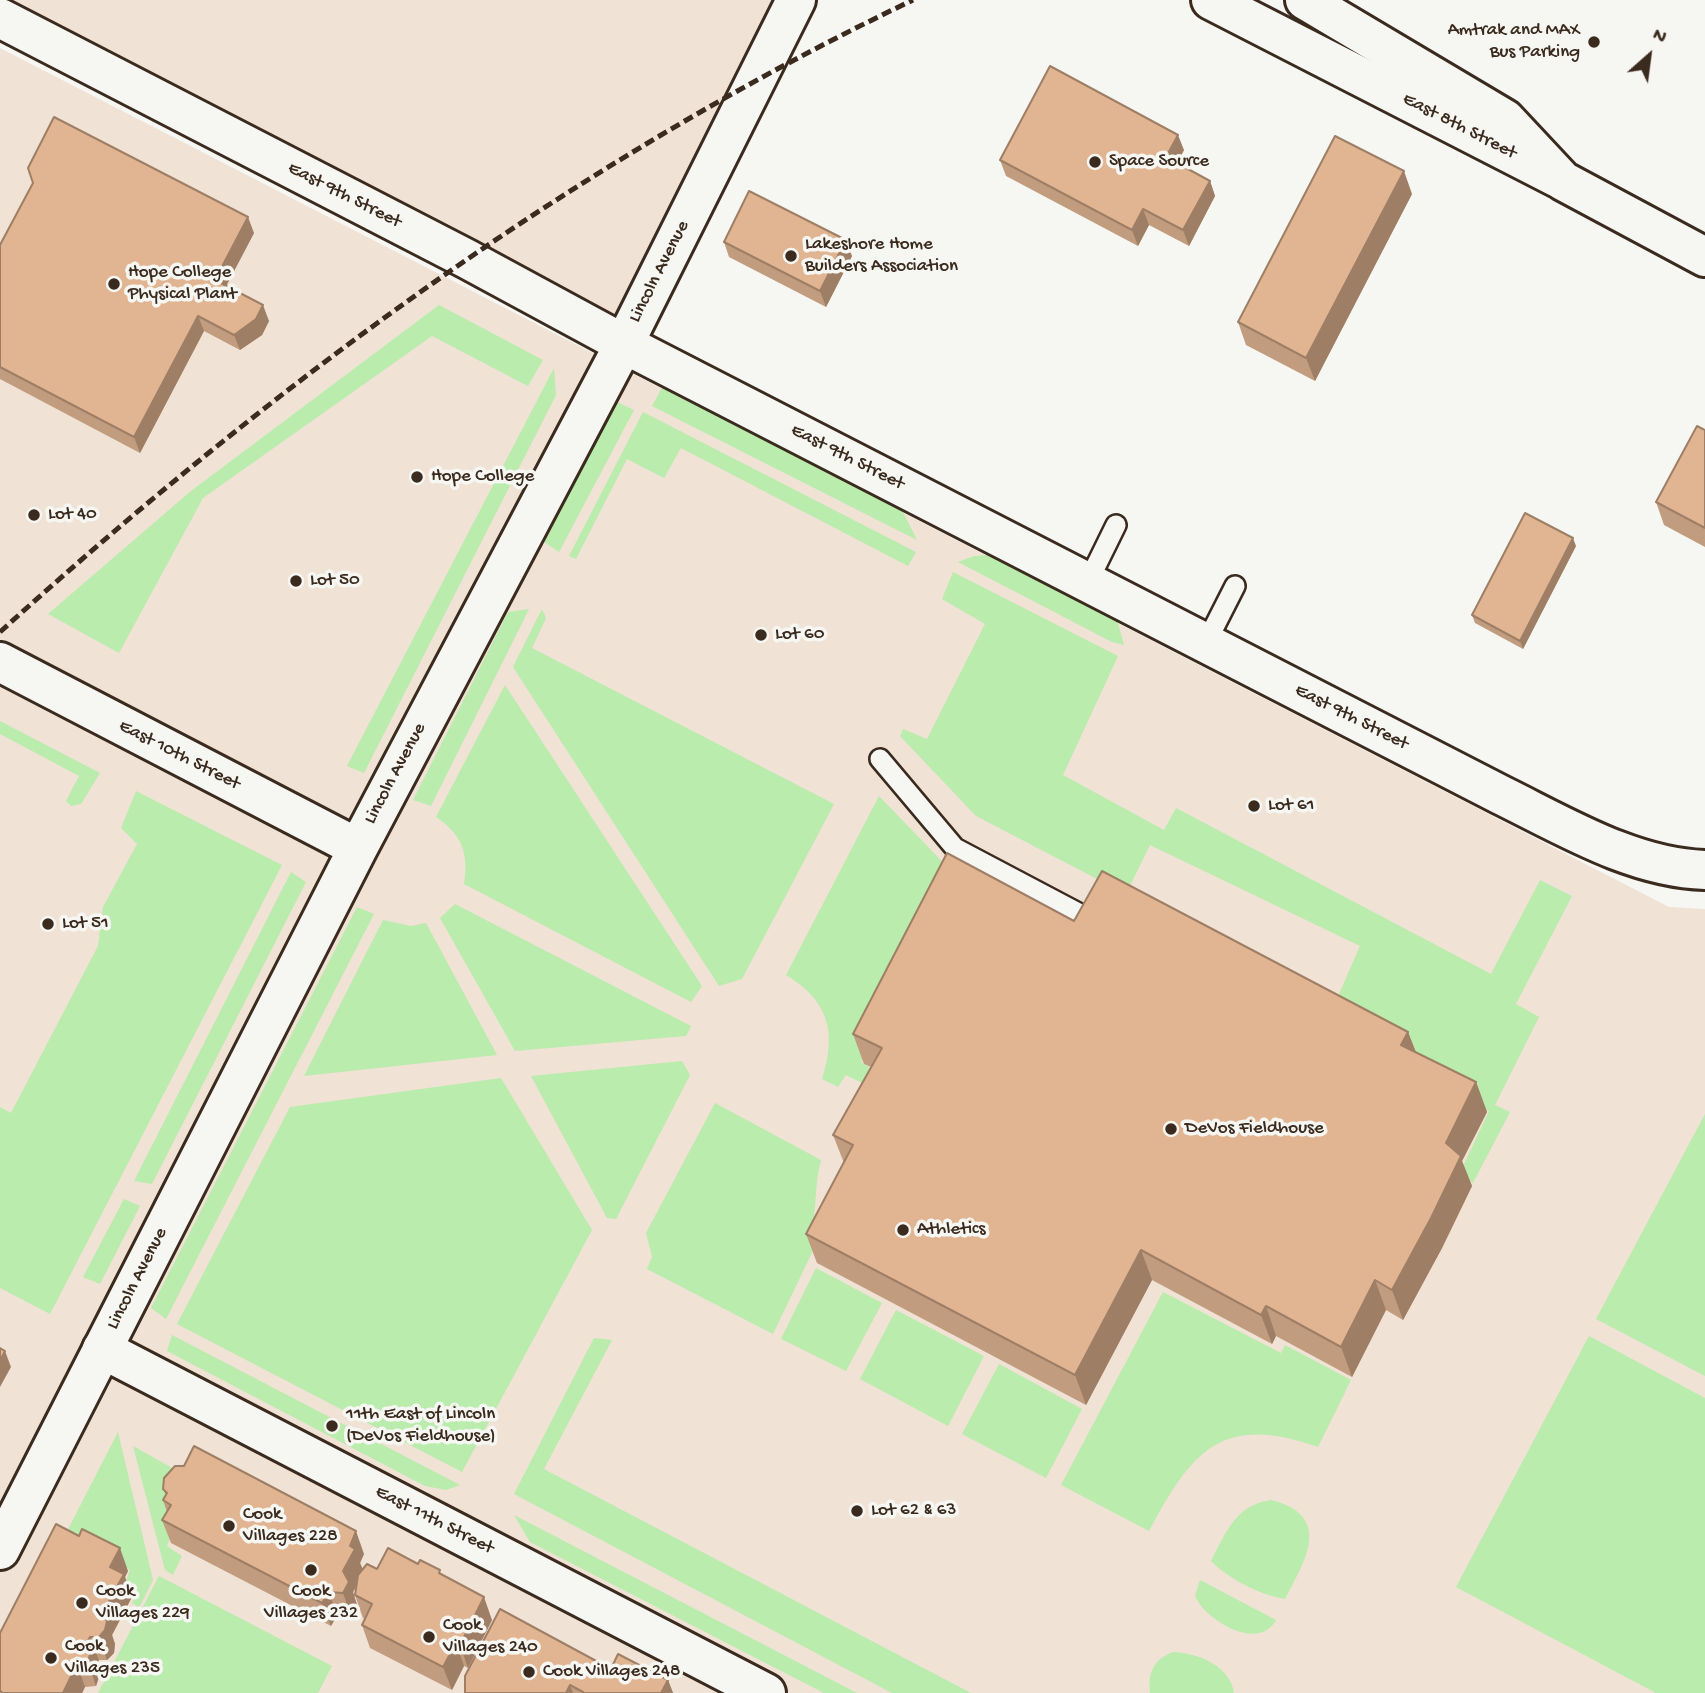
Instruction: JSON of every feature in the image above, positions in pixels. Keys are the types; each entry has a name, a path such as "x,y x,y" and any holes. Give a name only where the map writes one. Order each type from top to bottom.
{"street":[{"name":"Lincoln Avenue","path":"0,1550 358,849 624,344 796,0"},
{"name":"East 8th Street","path":"1211,0 1705,257"},
{"path":"1305,0 1505,119 1563,181"},
{"name":"East 9th Street","path":"0,18 467,259 624,344 1501,794 1597,840 1661,866 1703,866"},
{"name":"East 10th Street","path":"0,662 358,849"},
{"name":"East 11th Street","path":"102,1349 766,1693"}],"lane":[{"path":"1088,582 1116,525"},
{"path":"1206,643 1235,586"},
{"path":"880,759 955,848 1099,924"}],"shaded area":[{"path":"0,0 796,0 624,344"},
{"name":"Hope College","path":"0,48 1669,907 1705,909 1705,1693 0,1693"}],"green space":[{"path":"439,305 543,360 528,386 432,336 203,498 119,653 48,614 191,491"},
{"path":"554,368 556,395 364,773 347,766"},
{"path":"663,386 901,508 917,540 652,406"},
{"path":"617,402 634,410 559,552 543,541"},
{"path":"643,412 916,552 908,566 681,448 664,478 627,459 576,559 569,556"},
{"path":"990,555 1117,620 1124,645 1112,642 958,562 974,556"},
{"path":"953,572 1118,656 1063,775 1164,830 1176,808 1491,974 1540,880 1572,896 1516,1004 1539,1017 1495,1105 1510,1112 1473,1183 1460,1173 1489,1111 1415,1074 1332,1010 1360,946 1150,845 1126,894 976,816 900,736 903,729 927,739 985,624 942,599"},
{"path":"529,609 431,806 413,800 508,612"},
{"path":"542,609 546,618 532,648 834,804 742,979 719,986 513,667"},
{"path":"505,685 702,986 691,1002 464,884 465,863 462,846 452,830 436,817"},
{"path":"0,721 100,773 81,804 71,806 66,801 79,776 0,734"},
{"path":"136,791 282,865 50,1314 0,1288 0,1107 11,1113 98,946 103,907 137,844 121,828"},
{"path":"879,796 957,877 861,1062 888,1079 882,1093 846,1075 838,1087 822,1079 829,1047 826,1019 812,996 786,975"},
{"path":"291,872 306,882 152,1184 134,1181"},
{"path":"455,904 691,1026 686,1036 515,1051 440,918"},
{"path":"357,907 374,914 166,1319 151,1308"},
{"path":"383,920 411,926 426,923 497,1055 304,1076"},
{"path":"682,1061 690,1075 616,1219 607,1218 531,1076"},
{"path":"501,1078 592,1230 462,1472 177,1324 290,1107"},
{"path":"715,1103 821,1160 811,1235 818,1240 773,1334 647,1269 652,1257 646,1233"},
{"path":"1705,1114 1705,1376 1596,1319"},
{"path":"124,1199 140,1206 100,1284 83,1277"},
{"path":"816,1268 882,1303 846,1371 781,1339"},
{"path":"1163,1292 1281,1353 1285,1345 1351,1380 1318,1447 1257,1434 1234,1437 1214,1446 1196,1460 1180,1479 1149,1531 1061,1485"},
{"path":"896,1310 984,1356 948,1426 860,1379"},
{"path":"172,1335 460,1485 446,1490 425,1486 167,1351"},
{"path":"1589,1336 1705,1398 1705,1693 1656,1693 1456,1587"},
{"path":"594,1338 612,1340 544,1469 971,1693 892,1693 514,1494"},
{"path":"999,1364 1082,1409 1046,1478 962,1434"},
{"path":"118,1432 153,1580 139,1608 132,1603 135,1595 123,1589 130,1570 89,1546 62,1541"},
{"path":"133,1446 192,1479 167,1546 182,1556 173,1575 165,1570"},
{"path":"1271,1500 1291,1507 1303,1517 1308,1528 1306,1555 1285,1599 1245,1585 1211,1561 1234,1521 1249,1508"},
{"path":"514,1515 857,1693 824,1693 530,1542"},
{"path":"159,1576 332,1666 318,1693 98,1693"},
{"path":"1200,1580 1276,1620 1268,1629 1258,1633 1246,1633 1221,1623 1201,1606 1195,1596"},
{"path":"1173,1652 1211,1662 1226,1675 1234,1693 1150,1693 1153,1668"}],"building":[{"name":"Space Source","path":"1050,66 1178,135 1166,157 1210,181 1183,230 1143,209 1132,230 1000,160"},
{"name":"Hope College Physical Plant","path":"54,117 248,217 215,280 263,305 256,319 234,335 198,316 134,437 0,367 0,245 33,183 28,168"},
{"path":"1335,136 1404,171 1306,358 1238,322"},
{"name":"Lakeshore Home Builders Association","path":"749,191 846,240 820,291 724,242"},
{"path":"1697,426 1705,430 1705,528 1656,502"},
{"path":"1525,513 1573,538 1520,641 1472,615"},
{"name":"DeVos Fieldhouse","path":"947,853 1074,921 1102,871 1408,1032 1401,1045 1476,1082 1446,1143 1461,1156 1431,1218 1392,1290 1375,1280 1341,1347 1266,1306 1261,1315 1141,1250 1075,1375 806,1234 853,1145 833,1135 882,1048 853,1034"},
{"path":"0,1348 5,1351 0,1361"},
{"path":"194,1446 356,1531 350,1546 355,1549 343,1571 349,1582 343,1593 329,1592 322,1603 162,1520 171,1505 163,1500 167,1493 163,1489 164,1478 175,1466 184,1466"},
{"path":"56,1524 79,1536 82,1529 120,1548 110,1567 124,1574 102,1614 107,1621 105,1630 99,1637 90,1637 87,1643 90,1654 88,1663 77,1664 63,1693 3,1693 0,1691 0,1633"},
{"name":"Cook Villages 240","path":"388,1548 418,1564 420,1560 440,1570 439,1573 484,1597 460,1645 456,1643 443,1667 362,1625 372,1604 355,1595 358,1575 367,1564 377,1569"},
{"path":"500,1609 611,1669 618,1654 668,1680 661,1693 583,1693 570,1685 566,1693 465,1693 465,1676"}],"railway":[{"path":"0,632 212,450 321,365 434,283 549,205 667,132 788,63 913,0"}],"place":[{"name":"Amtrak and MAX Bus Parking","path":"1594,42"},
{"name":"Space Source","path":"1095,162"},
{"name":"Lakeshore Home Builders Association","path":"791,256"},
{"name":"Hope College Physical Plant","path":"114,284"},
{"name":"Hope College","path":"417,477"},
{"name":"Lot 40","path":"34,515"},
{"name":"Lot 50","path":"296,581"},
{"name":"Lot 60","path":"761,635"},
{"name":"Lot 61","path":"1254,806"},
{"name":"Lot 51","path":"48,924"},
{"name":"DeVos Fieldhouse","path":"1171,1129"},
{"name":"Athletics","path":"903,1230"},
{"name":"11th East of Lincoln (DeVos Fieldhouse)","path":"332,1426"},
{"name":"Lot 62 & 63","path":"857,1511"},
{"name":"Cook Villages 228","path":"229,1526"},
{"name":"Cook Villages 232","path":"311,1570"},
{"name":"Cook Villages 229","path":"82,1603"},
{"name":"Cook Villages 240","path":"429,1637"},
{"name":"Cook Villages 235","path":"51,1658"},
{"name":"Cook Villages 248","path":"529,1672"}]}
